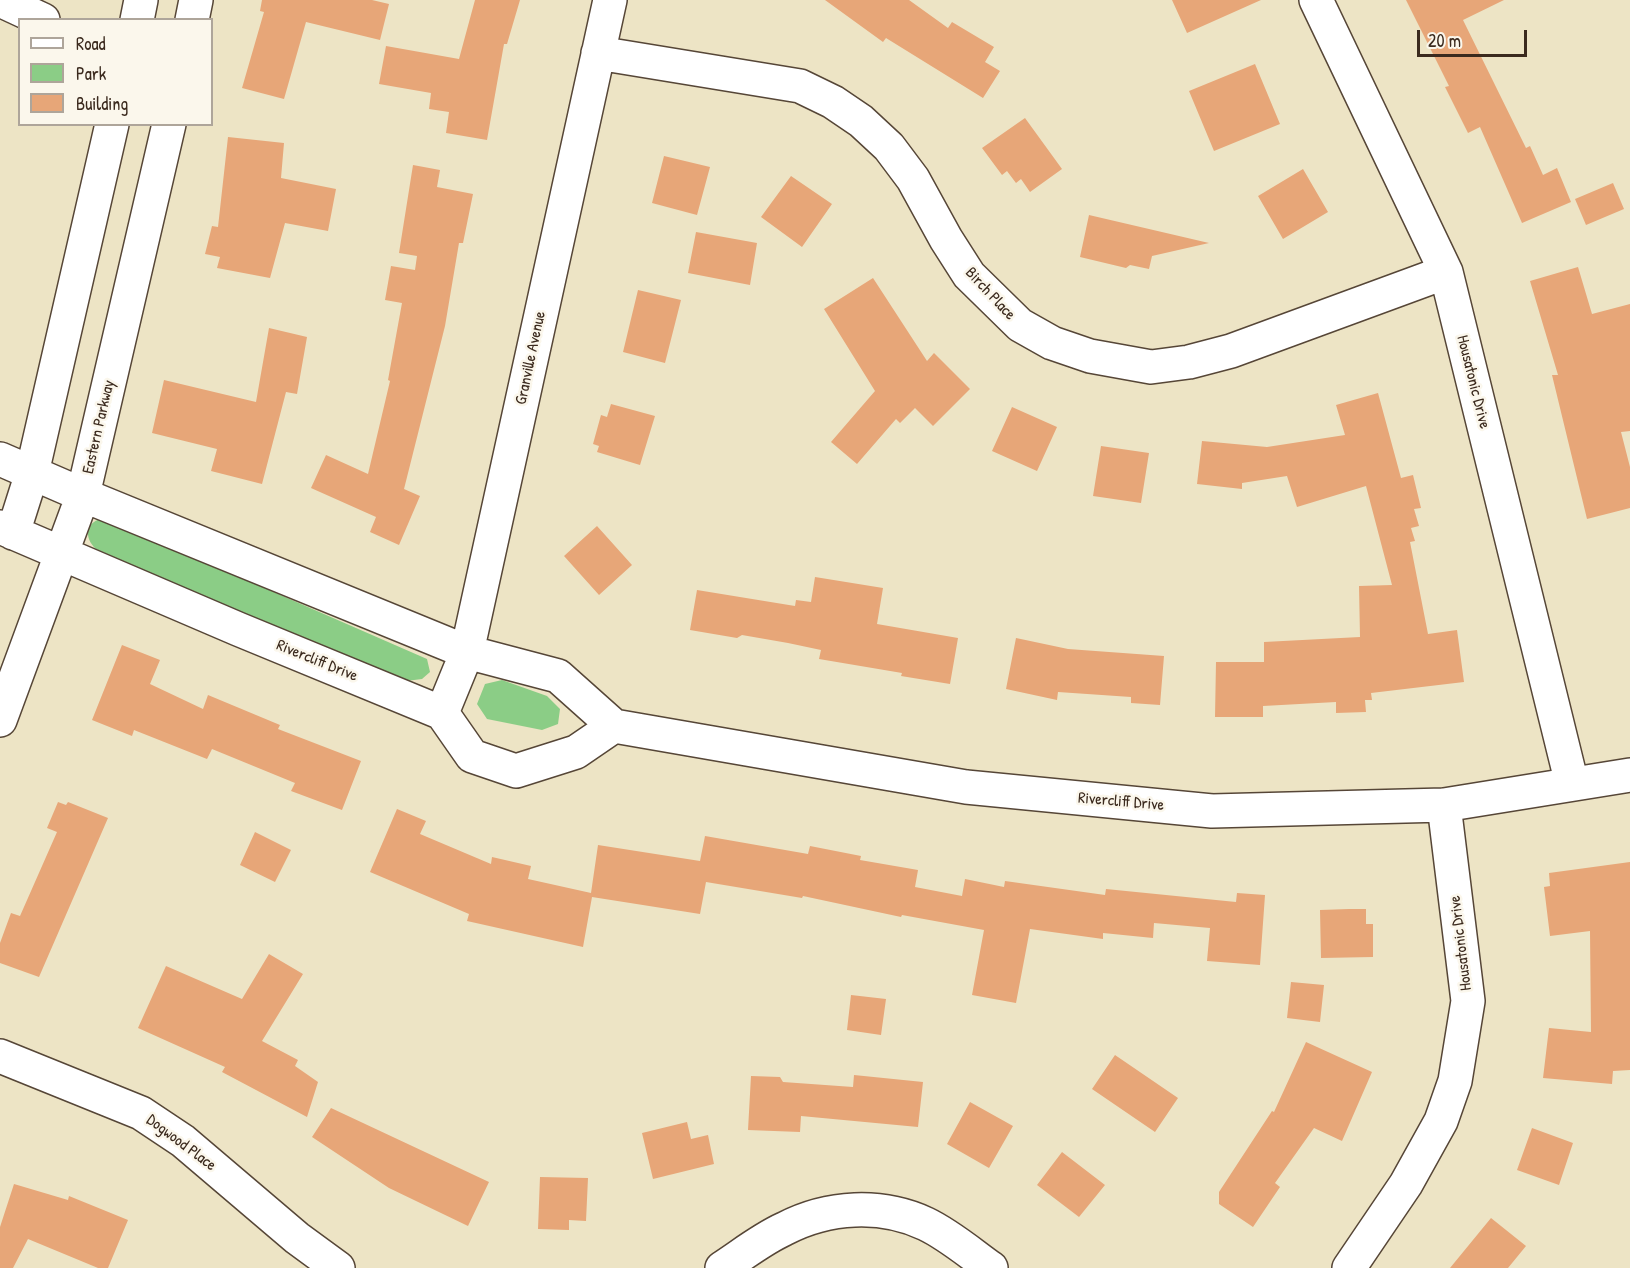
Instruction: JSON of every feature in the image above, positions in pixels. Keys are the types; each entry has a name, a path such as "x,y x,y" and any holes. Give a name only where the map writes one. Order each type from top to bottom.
{"street":[{"path":"0,0 39,18"},
{"path":"136,18 141,0"},
{"path":"192,18 196,0"},
{"name":"Granville Avenue","path":"442,713 467,652 610,0"},
{"name":"Housatonic Drive","path":"1316,0 1446,272 1572,784"},
{"name":"Birch Place","path":"598,53 800,86 833,102 861,121 889,147 913,179 969,275 1020,325 1052,343 1090,356 1151,367 1189,362 1231,351 1446,272"},
{"path":"6,530 32,473 112,126"},
{"name":"Eastern Parkway","path":"0,720 83,495 169,126"},
{"path":"0,459 467,652 558,676 614,726 576,752 516,771 472,756 442,713"},
{"name":"Rivercliff Drive","path":"6,530 442,713"},
{"name":"Rivercliff Drive","path":"614,726 966,788 1212,811 1444,805 1630,775"},
{"name":"Housatonic Drive","path":"1348,1268 1406,1184 1441,1121 1455,1081 1468,1001 1444,805"},
{"name":"Dogwood Place","path":"0,1056 141,1113 183,1141 297,1239 338,1268"},
{"path":"722,1268 784,1228 837,1211 865,1210 894,1212 927,1225 963,1247 991,1268"}],"green space":[{"path":"104,518 427,659 430,672 422,679 398,682 96,549 89,540 88,530 93,522"},
{"path":"502,680 547,696 560,709 558,724 542,730 487,719 477,704 485,684"}],"building":[{"path":"262,0 372,0 389,4 380,40 306,22 284,99 242,88 264,12 260,11"},
{"path":"475,0 520,0 507,44 504,44 487,140 446,133 449,112 429,109 431,93 379,84 386,46 459,59"},
{"path":"825,0 909,0 948,28 952,22 994,47 985,62 1000,71 983,98 886,38 883,42"},
{"path":"1172,0 1261,0 1187,33"},
{"path":"1406,0 1504,0 1463,20 1526,148 1530,146 1543,175 1557,168 1571,202 1522,223 1480,127 1468,133 1445,87 1449,86"},
{"path":"1255,64 1280,124 1214,151 1189,91"},
{"path":"1025,118 1062,169 1030,192 1021,179 1016,183 1007,171 1002,175 982,148"},
{"path":"228,137 284,143 281,178 336,189 328,231 285,223 270,278 217,268 220,257 205,254 212,226 218,227"},
{"path":"664,156 710,167 697,215 652,203"},
{"path":"413,165 440,170 437,187 473,194 463,243 459,243 445,326 404,489 420,496 399,545 370,532 376,517 311,488 326,455 368,474 390,381 388,380 402,303 385,300 391,266 415,270 417,256 399,253"},
{"path":"1303,169 1328,212 1283,239 1258,196"},
{"path":"791,176 832,204 802,247 761,217"},
{"path":"1613,183 1624,209 1586,225 1575,199"},
{"path":"1089,215 1209,243 1152,256 1149,269 1130,265 1126,268 1080,257"},
{"path":"696,232 757,243 750,285 688,273"},
{"path":"1578,267 1592,314 1630,304 1630,431 1621,432 1630,467 1630,508 1587,519 1552,375 1558,375 1530,281"},
{"path":"873,278 927,361 934,353 970,389 933,426 915,408 900,423 896,419 857,464 831,442 875,391 824,309"},
{"path":"638,290 681,300 665,363 623,352"},
{"path":"269,328 307,337 297,394 286,392 262,484 211,471 217,449 152,433 164,380 256,402"},
{"path":"1378,393 1401,478 1413,475 1421,508 1414,509 1419,526 1411,528 1415,541 1410,542 1428,634 1457,630 1464,682 1371,693 1372,700 1365,700 1366,712 1336,713 1336,702 1263,706 1263,717 1215,717 1216,662 1264,662 1264,642 1360,637 1359,586 1392,585 1366,486 1297,507 1287,476 1242,483 1242,489 1197,484 1202,441 1267,447 1345,435 1336,405"},
{"path":"611,404 655,416 640,465 597,452 599,446 593,444 601,415 607,417"},
{"path":"1012,407 1057,427 1037,471 992,451"},
{"path":"1101,446 1149,453 1141,503 1093,496"},
{"path":"597,526 632,565 599,595 564,556"},
{"path":"815,577 883,588 877,624 958,638 950,684 901,676 902,673 819,659 821,650 788,643 742,635 737,638 690,630 697,590 795,606 796,600 811,602"},
{"path":"1016,638 1068,649 1164,656 1160,705 1131,703 1131,697 1058,692 1057,700 1006,689"},
{"path":"122,645 160,660 150,684 203,709 208,695 280,725 278,729 361,761 342,810 291,791 295,783 212,749 207,759 134,730 132,736 92,720"},
{"path":"58,802 66,805 68,802 108,818 39,977 0,963 0,943 11,913 20,916 57,832 47,828"},
{"path":"397,809 426,821 420,834 491,864 492,857 531,866 528,879 591,893 598,845 700,861 705,836 808,854 810,846 861,856 860,860 918,870 915,887 962,896 965,879 1004,887 1005,881 1105,895 1106,889 1236,902 1237,893 1265,895 1260,965 1207,961 1210,928 1154,923 1153,938 1103,933 1103,939 1030,929 1016,1003 972,995 984,930 902,915 901,917 803,896 802,898 706,882 700,914 592,897 583,947 467,921 469,914 370,872"},
{"path":"255,832 291,850 275,882 240,865"},
{"path":"1630,862 1630,1070 1613,1071 1612,1084 1543,1078 1549,1028 1591,1032 1590,931 1550,936 1544,887 1550,886 1549,873"},
{"path":"1366,909 1366,924 1373,924 1373,957 1321,958 1320,910"},
{"path":"269,954 303,974 262,1041 298,1060 295,1066 318,1082 307,1117 222,1072 225,1067 138,1028 166,966 242,999"},
{"path":"1291,982 1324,985 1320,1022 1287,1018"},
{"path":"851,995 886,999 881,1035 847,1030"},
{"path":"1306,1042 1372,1072 1342,1141 1314,1128 1275,1183 1280,1187 1253,1227 1219,1204 1219,1192 1272,1111 1274,1112"},
{"path":"1115,1055 1178,1098 1155,1132 1092,1089"},
{"path":"854,1075 923,1082 918,1127 801,1116 800,1132 748,1130 751,1076 780,1077 783,1082 853,1087"},
{"path":"970,1102 1013,1126 989,1168 947,1144"},
{"path":"331,1108 489,1182 468,1226 389,1188 312,1137"},
{"path":"687,1122 691,1139 708,1135 714,1164 653,1179 642,1133"},
{"path":"1532,1128 1573,1143 1559,1185 1517,1170"},
{"path":"1062,1152 1105,1185 1079,1217 1037,1185"},
{"path":"540,1177 588,1178 586,1221 569,1220 569,1230 538,1229"},
{"path":"14,1184 68,1200 69,1196 128,1220 108,1268 98,1268 28,1239 13,1268 0,1268 0,1227"},
{"path":"1491,1218 1526,1246 1508,1268 1450,1268"}]}
